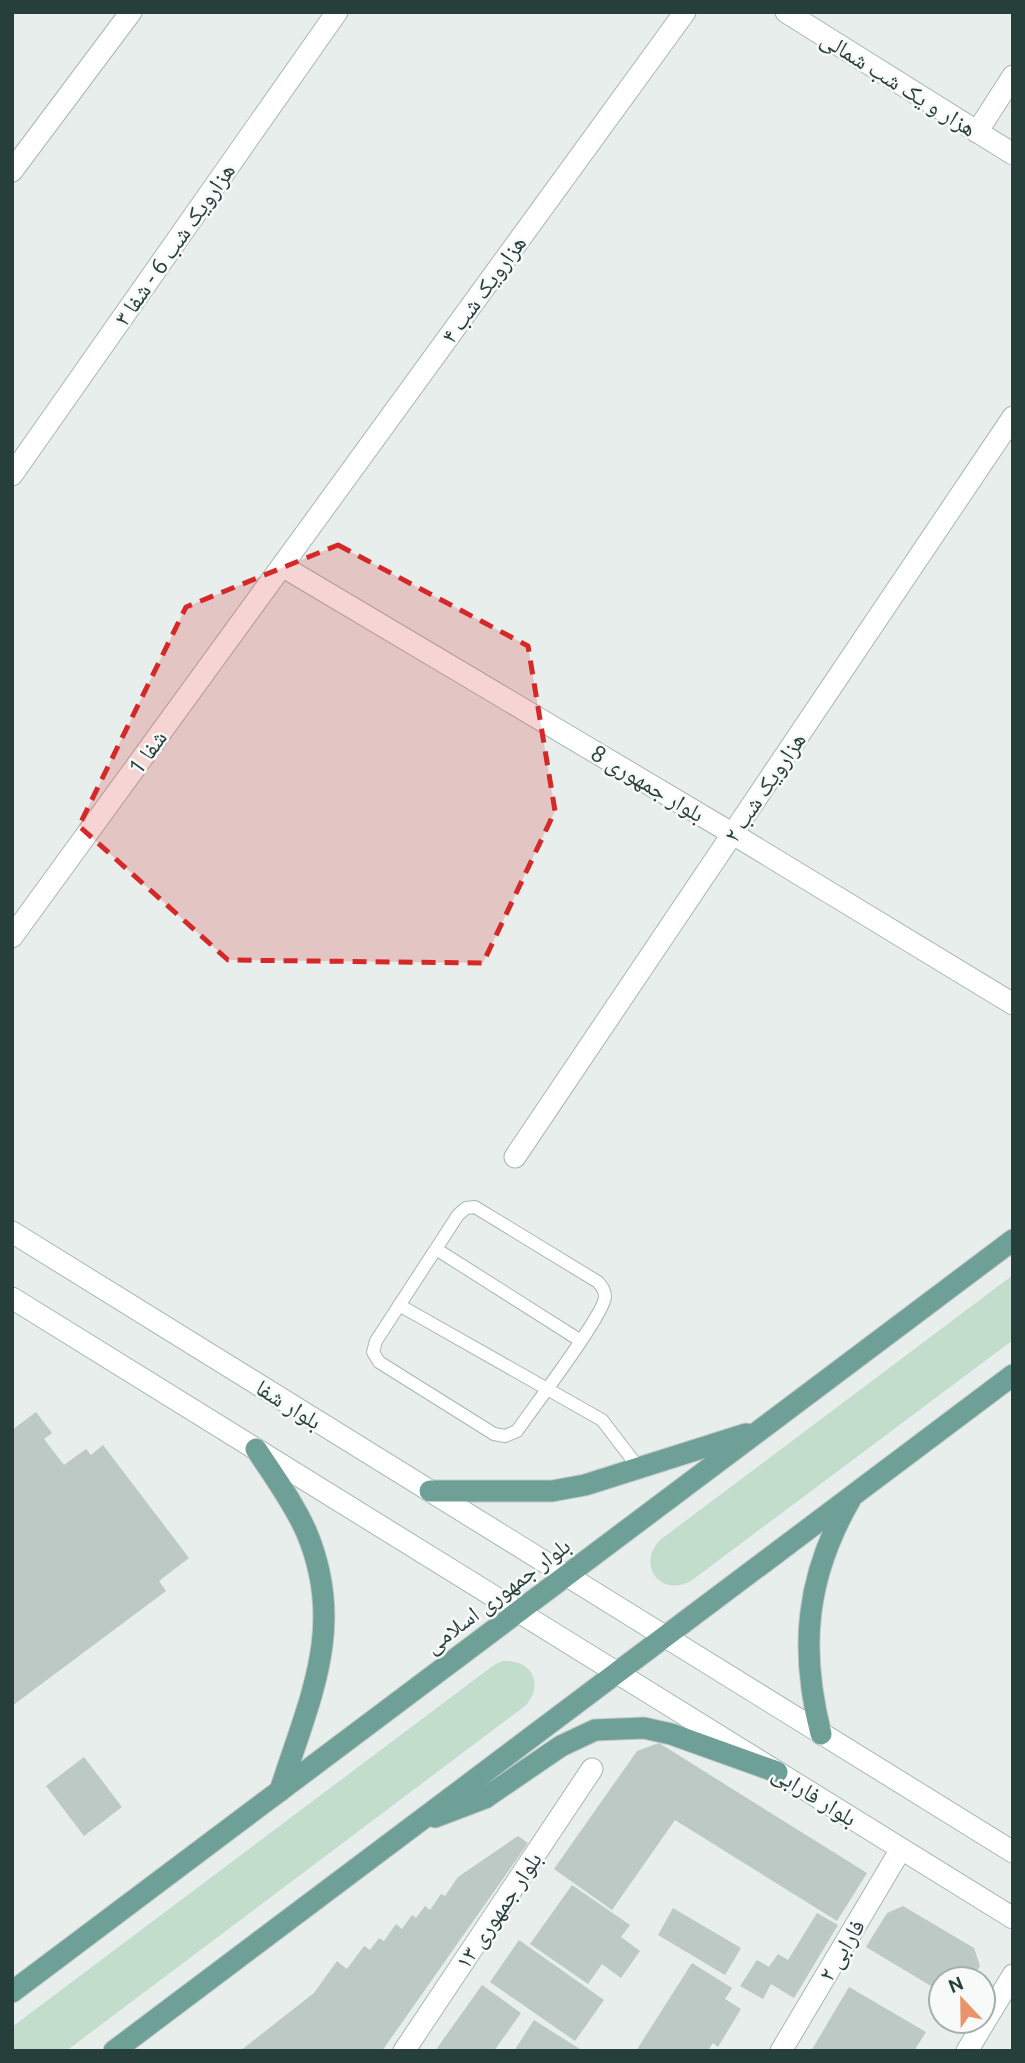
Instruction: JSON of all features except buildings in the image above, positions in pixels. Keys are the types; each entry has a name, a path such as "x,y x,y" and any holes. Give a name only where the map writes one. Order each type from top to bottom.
{"main road":[{"name":"بلوار جمهوری اسلامی","path":"12,1992 1013,1240"},
{"path":"114,2051 1013,1375"},
{"path":"430,1491 552,1491 585,1485 761,1429"},
{"path":"256,1449 305,1528 317,1561 324,1595 325,1630 320,1664 280,1791"},
{"path":"821,1734 809,1672 810,1610 826,1550 854,1494"},
{"path":"413,1825 485,1798 561,1746 594,1730 644,1728 671,1734 777,1772"}],"street":[{"path":"12,171 131,12"},
{"name":"هزارویک شب 6 - شفا ۳","path":"12,475 337,12"},
{"name":"هزارویک شب ۴","path":"282,566 685,12"},
{"name":"هزار و یک شب شمالی","path":"786,12 1013,155"},
{"path":"977,132 1013,76"},
{"name":"هزارویک شب ۲","path":"515,1157 1013,417"},
{"name":"بلوار جمهوری 8","path":"282,566 1013,1004"},
{"name":"شفا 1","path":"12,937 282,566"},
{"name":"بلوار شفا","path":"12,1232 665,1636"},
{"path":"12,1298 519,1612"},
{"name":"بلوار فارابی","path":"519,1612 1013,1918"},
{"path":"665,1636 1013,1852"},
{"name":"بلوار جمهوری ۱۳","path":"404,2051 592,1769"},
{"name":"فارابی ۲","path":"781,2051 901,1849"},
{"path":"967,2051 1013,1975"}],"lane":[{"path":"475,1207 598,1282 604,1290 605,1299 581,1341 517,1431 506,1436 494,1434 379,1362 373,1352 376,1341 399,1306 458,1215 467,1208 475,1207"},
{"path":"436,1249 581,1341"},
{"path":"399,1306 602,1420 638,1467"}],"highlighted area":[{"path":"338,545 528,646 555,811 483,963 228,960 79,826 186,607"}],"green space":[{"path":"1013,1275 1013,1340 691,1581 670,1585 655,1576 650,1560 660,1540"},
{"path":"503,1661 521,1664 532,1675 534,1690 525,1706 66,2051 12,2051 12,2027 494,1665"}]}
